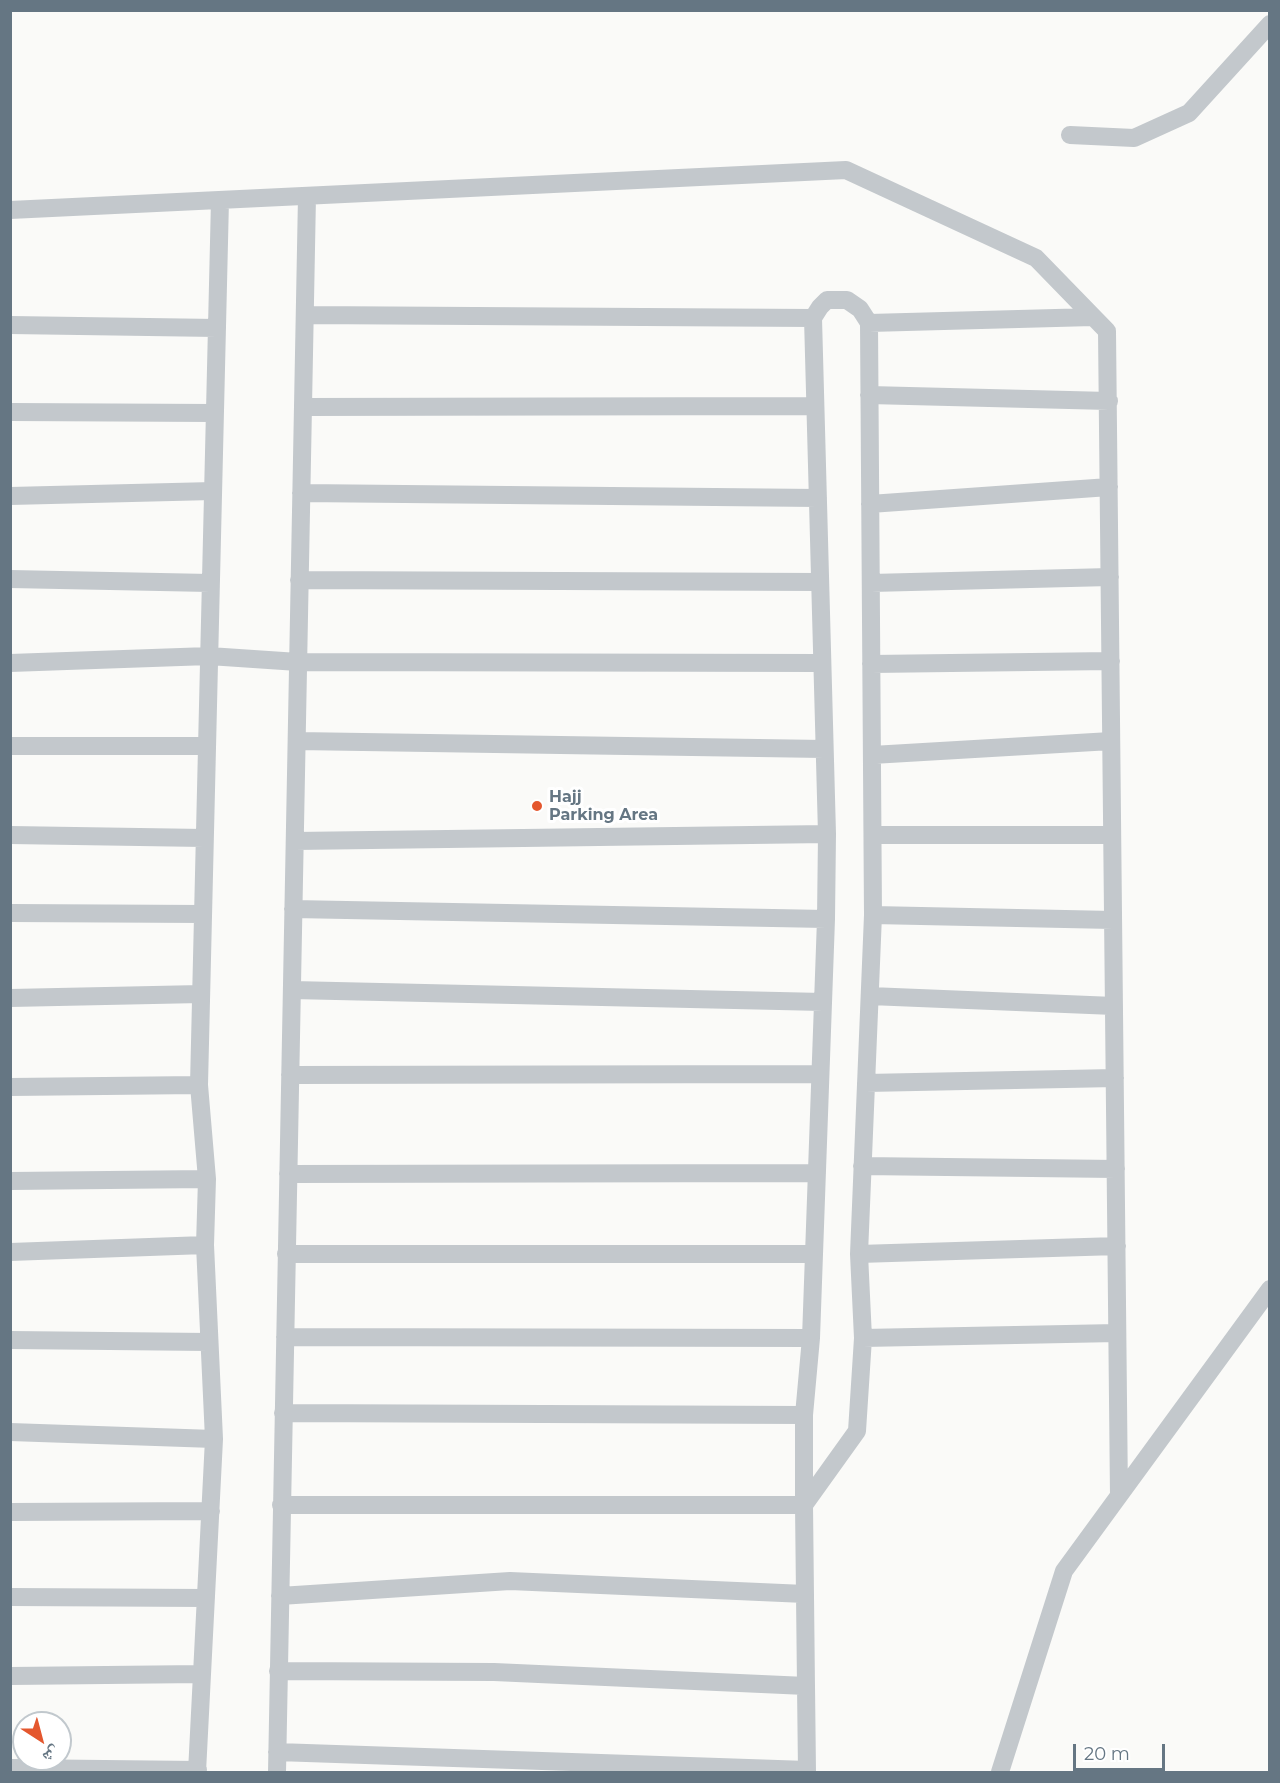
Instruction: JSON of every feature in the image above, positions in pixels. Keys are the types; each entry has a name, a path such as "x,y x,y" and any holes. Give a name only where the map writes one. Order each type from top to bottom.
{"lane":[{"path":"1070,135 1134,138 1189,113 1269,24"},
{"path":"10,210 846,170 1036,258 1107,331 1119,1496"},
{"path":"277,1773 307,196"},
{"path":"10,1768 197,1771 214,1439 205,1245 207,1179 199,1085 220,200"},
{"path":"277,1752 807,1771 804,1505 804,1415 814,1254 826,919 826,834 813,318 827,300 847,300 860,309 869,323 873,915 859,1254 863,1338 857,1431 804,1505"},
{"path":"305,315 813,318"},
{"path":"869,323 1094,317"},
{"path":"10,325 217,328"},
{"path":"869,395 1108,401"},
{"path":"303,407 815,406"},
{"path":"10,412 214,413"},
{"path":"870,504 1109,487"},
{"path":"10,496 213,491"},
{"path":"301,493 818,498"},
{"path":"870,583 1110,577"},
{"path":"10,579 210,584"},
{"path":"299,580 820,582"},
{"path":"10,663 208,656 298,662 822,663"},
{"path":"871,664 1111,661"},
{"path":"297,741 824,749"},
{"path":"872,755 1112,741"},
{"path":"10,746 206,746"},
{"path":"295,841 826,834"},
{"path":"10,835 204,838"},
{"path":"873,835 1112,835"},
{"path":"293,909 826,919"},
{"path":"10,913 203,914"},
{"path":"873,915 1113,920"},
{"path":"292,990 823,1002"},
{"path":"10,998 201,994"},
{"path":"870,996 1114,1006"},
{"path":"290,1075 820,1074"},
{"path":"866,1083 1115,1078"},
{"path":"10,1087 199,1085"},
{"path":"862,1166 1116,1169"},
{"path":"288,1174 817,1173"},
{"path":"10,1181 207,1179"},
{"path":"10,1252 205,1245"},
{"path":"859,1254 1117,1246"},
{"path":"286,1254 814,1254"},
{"path":"1000,1773 1064,1571 1269,1289"},
{"path":"863,1338 1117,1333"},
{"path":"285,1337 810,1338"},
{"path":"10,1340 209,1342"},
{"path":"283,1413 804,1415"},
{"path":"10,1432 214,1439"},
{"path":"281,1505 804,1505"},
{"path":"10,1512 211,1511"},
{"path":"280,1596 510,1581 805,1594"},
{"path":"10,1597 206,1598"},
{"path":"278,1671 494,1672 806,1686"},
{"path":"10,1676 202,1674"}],"place":[{"name":"Hajj Parking Area","path":"537,806"}]}
